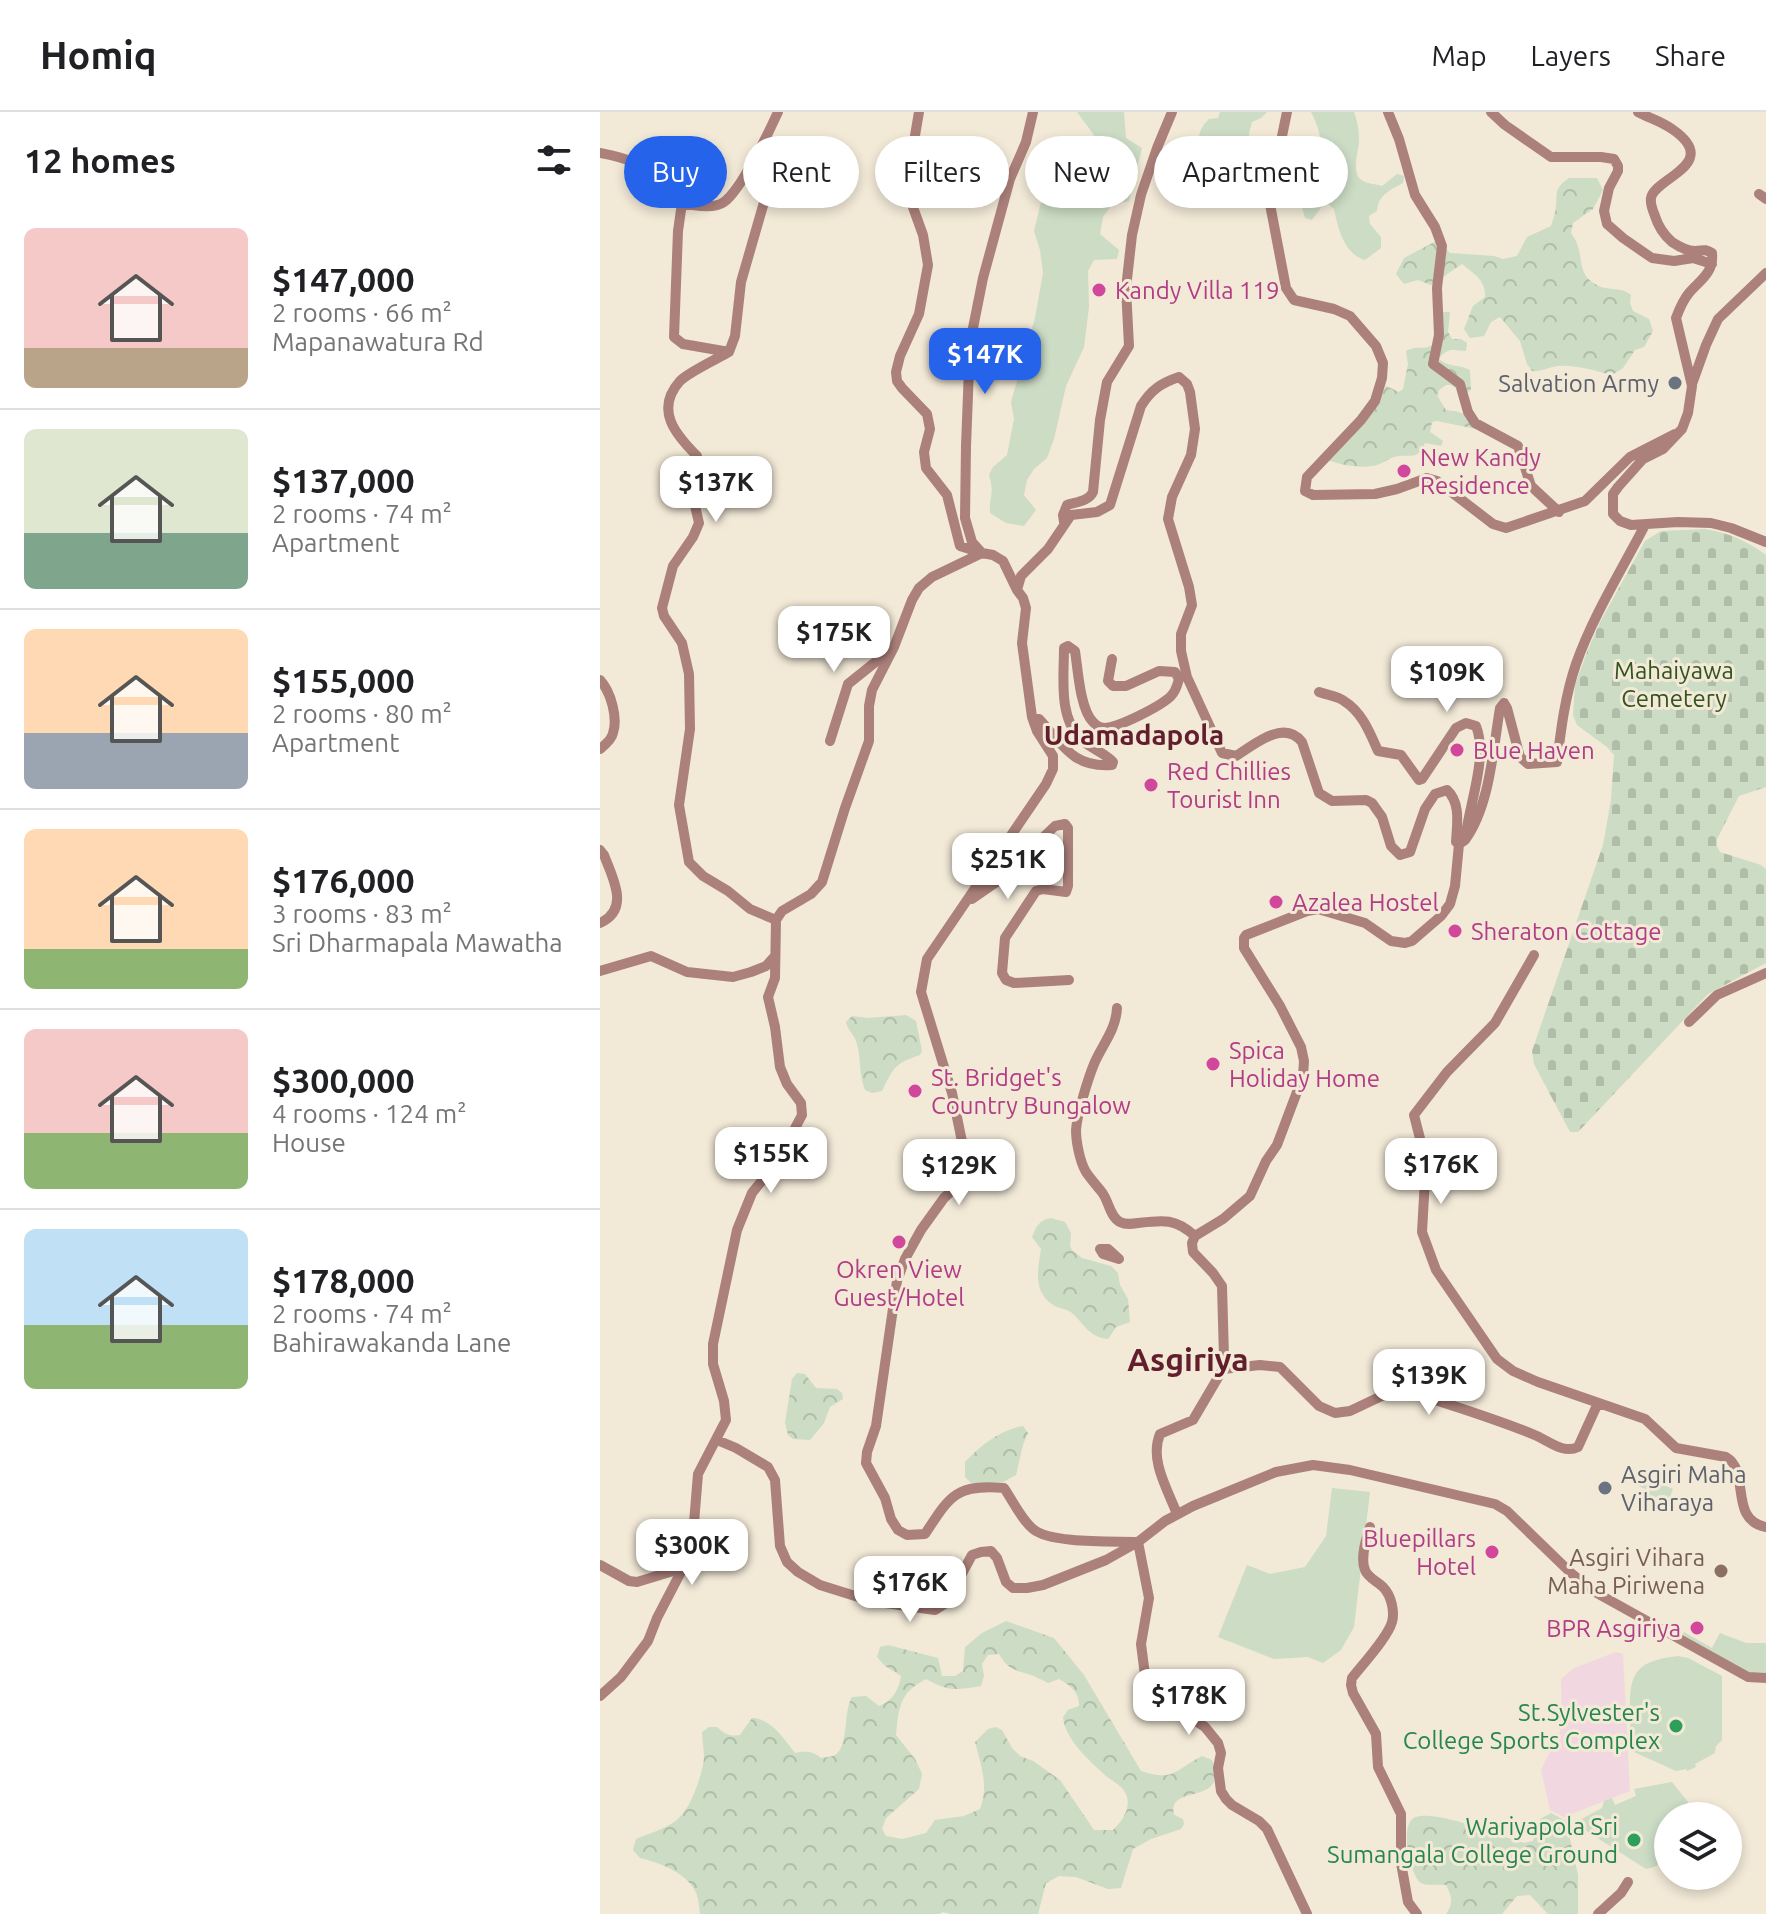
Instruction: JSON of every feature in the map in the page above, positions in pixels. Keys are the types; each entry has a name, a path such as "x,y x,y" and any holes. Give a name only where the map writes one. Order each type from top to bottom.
{"street":[{"path":"767,136 778,112"},
{"path":"919,112 909,171 910,199 923,235 928,265 919,314 900,356 897,381 927,414 930,429 924,452 926,468 947,495 960,546 1003,561 1023,598 1026,608 1022,643 1032,717 1053,756 1053,769 1046,784 927,959 921,992 952,1093 966,1161 960,1183 944,1198 921,1230 897,1281 876,1426 866,1463 885,1498 891,1519 898,1530 907,1535 925,1534 948,1500 962,1490 985,1486 1004,1488 1029,1527 1040,1534 1054,1538 1138,1542"},
{"path":"982,553 972,542 965,518 970,343 983,278 1010,179 1026,142 1033,112"},
{"path":"1064,524 1067,505 1086,499 1093,492 1107,382 1129,346 1126,288 1132,235 1141,195 1172,112"},
{"path":"1287,112 1269,199 1286,288 1294,300 1350,316 1376,346 1383,363 1375,401 1307,477 1305,491 1313,495 1375,494 1427,478 1437,481 1493,524 1506,528 1585,501 1630,457 1682,429 1692,386 1718,319 1766,273"},
{"path":"1388,112 1415,195 1435,227 1442,246 1437,288 1439,335 1433,364 1460,384 1468,412 1475,423 1518,446 1531,486 1559,512"},
{"path":"1491,112 1551,157 1614,159 1618,171 1609,188 1604,211 1607,224 1652,258 1674,261 1693,258 1712,264"},
{"path":"1638,112 1675,131 1690,150 1685,167 1654,191 1651,198 1659,227 1672,242 1683,248 1693,251 1704,249 1712,253 1712,264 1700,284 1689,293 1676,318 1692,386"},
{"path":"600,153 624,160"},
{"path":"727,199 743,177"},
{"path":"681,208 674,337 683,344 729,352"},
{"path":"762,208 741,282 735,336 729,352 681,379 671,395 670,423 697,456 693,497 699,523 673,566 662,608 682,643 689,674 690,729 679,805 689,862 703,876 750,909 776,920"},
{"path":"1017,590 1021,576 1048,549 1071,515 1097,512 1110,505 1141,406 1147,395 1162,382 1179,377 1190,392 1195,429 1191,455 1172,497 1168,519 1192,605 1181,634 1181,651 1187,677 1222,753 1236,756 1272,733 1297,735 1319,793 1332,801 1366,800 1372,803 1382,817 1391,846 1400,855 1410,852 1425,809 1435,794 1450,791 1457,804 1456,842 1462,842"},
{"path":"1675,434 1663,449 1634,467 1613,494 1613,514 1631,525 1711,523 1766,542"},
{"path":"1462,842 1472,830 1486,789 1500,708 1504,703 1520,757 1528,764 1557,762 1565,702 1576,664 1598,614 1645,525"},
{"path":"600,1696 621,1677 648,1641 683,1568 693,1535 698,1474 726,1420 727,1412 713,1364 713,1344 737,1230 752,1193 777,1162 802,1115 801,1103 787,1084 780,1067 768,997 775,978 776,920 782,911 811,894 822,882 869,741 872,690 894,647 912,600 919,588 932,577 982,553"},
{"path":"1032,717 1039,719 1077,760 1095,766 1112,765 1109,757 1081,740 1070,724 1065,703 1064,648 1068,646 1075,651 1084,704 1089,717 1101,728 1114,726 1158,706 1170,698 1179,679 1175,672 1159,671 1126,686 1113,686 1108,681 1112,659"},
{"path":"830,741 848,684 894,647"},
{"path":"600,680 614,708 613,733 600,749"},
{"path":"1177,1514 1156,1457 1157,1441 1160,1434 1193,1420 1223,1369 1222,1286 1193,1252 1192,1243 1195,1236 1223,1219 1250,1196 1277,1145 1303,1076 1301,1047 1244,948 1244,938 1318,909 1365,923 1391,941 1412,941 1450,904 1479,764 1481,737 1476,726 1466,723 1456,728 1419,780 1401,755 1378,751 1361,717 1344,700 1319,692"},
{"path":"964,905 998,881 1055,826 1065,824 1068,828 1066,892 1043,889 1032,896 1005,938 1002,973 1006,980 1014,983 1069,980"},
{"path":"600,850 618,892 616,906 607,920 600,923"},
{"path":"1534,955 1495,1023 1447,1072 1414,1115 1426,1162 1422,1232 1436,1270 1497,1359 1513,1371 1645,1419 1676,1448 1733,1461 1741,1502 1746,1513 1762,1527"},
{"path":"600,971 651,956 687,972 733,977 766,966 774,957"},
{"path":"1689,1022 1717,995 1766,973"},
{"path":"1117,1008 1116,1021 1093,1065 1080,1112 1076,1131 1081,1161 1085,1171 1106,1196 1118,1221 1128,1224 1161,1220 1175,1222 1195,1236"},
{"path":"1223,1369 1260,1365 1280,1367 1319,1406 1335,1413 1350,1411 1388,1393 1405,1390 1510,1426 1565,1450 1578,1447 1598,1403"},
{"path":"717,1440 768,1467 775,1480 780,1546 787,1562 820,1585 871,1601 935,1610 946,1603 972,1555 991,1551 1006,1582 1013,1588 1043,1585 1106,1560 1193,1506 1276,1472 1313,1465 1350,1470 1488,1502 1507,1511 1593,1591 1748,1677 1766,1678"},
{"path":"1370,1527 1363,1567 1389,1594 1392,1621 1352,1678 1351,1685 1376,1734 1378,1767 1401,1814 1401,1863 1408,1902 1417,1914"},
{"path":"1138,1542 1149,1598 1141,1644 1145,1675 1164,1699 1205,1727 1218,1743 1221,1791 1232,1805 1267,1829 1307,1914"},
{"path":"600,1565 629,1581 637,1582 683,1568"},
{"path":"1598,1914 1621,1893 1628,1882"}],"shaded area":[{"path":"1616,1652 1623,1654 1630,1791 1564,1817 1550,1810 1541,1770 1560,1731 1561,1679 1574,1668"}],"green space":[{"path":"1077,112 1124,112 1126,136 1094,135"},
{"path":"1220,112 1267,112 1252,122 1249,136 1199,136 1209,119 1218,118"},
{"path":"1311,112 1354,112 1359,135 1356,167 1359,177 1367,183 1382,186 1397,174 1404,176 1403,183 1386,194 1377,211 1369,216 1370,224 1381,237 1381,248 1365,260 1347,246 1333,208 1348,208 1348,136 1320,136"},
{"path":"1569,178 1597,178 1603,190 1593,209 1573,223 1571,233 1586,276 1600,286 1631,295 1633,311 1649,319 1653,331 1644,347 1635,350 1623,368 1612,375 1564,366 1532,371 1520,341 1500,317 1491,322 1484,336 1470,338 1464,329 1473,306 1485,297 1485,291 1478,278 1462,264 1431,285 1418,280 1404,284 1396,274 1404,258 1438,240 1450,253 1503,259 1517,256 1527,237 1551,226 1558,190"},
{"path":"1040,208 1110,208 1103,217 1100,234 1119,250 1117,259 1094,260 1088,271 1089,307 1084,347 1066,386 1047,458 1027,480 1024,495 1036,510 1024,526 1006,523 990,513 992,491 989,475 1007,455 1014,419 1011,402 1035,318 1043,273 1034,231"},
{"path":"1302,208 1321,208 1312,220 1305,218"},
{"path":"1442,312 1450,312 1448,332 1452,339 1467,343 1466,351 1447,351 1439,359 1470,370 1471,390 1461,392 1446,385 1439,390 1438,397 1446,410 1466,415 1481,430 1437,421 1432,422 1430,432 1443,441 1441,446 1425,443 1416,455 1394,457 1370,466 1351,466 1327,460 1363,425 1386,386 1399,392 1403,389 1408,364 1406,351 1436,343"},
{"name":"Mahaiyawa Cemetery","path":"1705,529 1737,538 1766,555 1766,787 1739,796 1717,839 1717,846 1720,852 1766,869 1766,963 1708,994 1578,1132 1570,1132 1534,1064 1532,1051 1603,845 1611,800 1614,755 1577,725 1573,715 1575,685 1600,622 1645,541 1661,531"},
{"path":"906,1015 916,1021 922,1051 920,1055 896,1067 882,1091 872,1093 865,1090 857,1044 846,1022 852,1016"},
{"path":"1051,1218 1065,1222 1071,1233 1072,1250 1082,1258 1111,1266 1118,1273 1120,1285 1128,1299 1130,1322 1116,1327 1108,1339 1092,1333 1071,1312 1055,1306 1043,1295 1038,1280 1041,1249 1032,1237 1038,1224"},
{"path":"797,1373 805,1374 816,1388 837,1389 842,1393 843,1399 830,1407 824,1423 810,1440 793,1439 788,1435 785,1423 792,1379"},
{"path":"1023,1426 1028,1433 1016,1475 1003,1482 971,1483 965,1477 965,1462 977,1450 998,1435"},
{"path":"1638,1474 1673,1489 1664,1512 1645,1504 1650,1491 1634,1484"},
{"path":"1332,1488 1370,1492 1354,1627 1341,1650 1323,1663 1308,1657 1274,1659 1218,1637 1247,1565 1270,1574 1305,1567 1326,1536"},
{"path":"1006,1621 1054,1638 1084,1675 1141,1771 1168,1775 1202,1756 1212,1760 1213,1784 1206,1790 1179,1799 1174,1805 1174,1815 1183,1819 1181,1829 1133,1849 1121,1888 1108,1889 1076,1877 1059,1876 1046,1883 1038,1914 700,1914 697,1895 688,1881 665,1866 640,1858 633,1850 636,1839 671,1824 685,1811 703,1764 702,1732 709,1727 717,1727 730,1735 740,1735 752,1718 759,1719 776,1730 795,1753 809,1752 821,1758 833,1756 842,1745 852,1697 866,1696 879,1706 892,1698 897,1690 901,1676 877,1657 880,1647 888,1645 938,1658 942,1676 955,1676 963,1671 965,1647 982,1633","holes":["999,1654 1014,1669 1048,1683 1059,1679 1074,1690 1079,1706 1068,1710 1063,1717 1065,1726 1079,1750 1125,1792 1128,1804 1121,1821 1113,1830 1094,1830 1060,1780 1033,1761 1020,1756 1002,1730 996,1727 988,1729 975,1742 984,1784 980,1809 964,1816 935,1820 926,1833 902,1839 886,1836 882,1829 886,1818 919,1789 922,1774 915,1759 896,1735 905,1695 926,1679 953,1689 981,1686 984,1676 982,1664 988,1655"]},
{"path":"1684,1632 1712,1648 1720,1633 1746,1643 1766,1643 1766,1675 1751,1675 1681,1638"},
{"name":"St.Sylvester's College Sports Complex","path":"1678,1656 1722,1676 1722,1740 1716,1746 1715,1753 1687,1771 1676,1771 1634,1752 1630,1734 1633,1679 1652,1661"},
{"name":"Wariyapola Sri Sumangala College Ground","path":"1672,1782 1688,1802 1654,1802 1654,1867 1646,1869 1574,1823 1602,1808 1604,1801 1612,1798 1615,1805 1636,1796 1634,1789"},
{"path":"1551,1813 1566,1821 1578,1875 1578,1914 1548,1914 1530,1895 1517,1896 1502,1914 1446,1914 1451,1900 1446,1885 1421,1883 1417,1879 1407,1839 1410,1821 1416,1817 1454,1820 1524,1843 1533,1841 1540,1819"}],"place":[{"name":"Kandy Villa 119","path":"1099,290"},
{"name":"Salvation Army","path":"1675,383"},
{"name":"New Kandy Residence","path":"1404,471"},
{"name":"Blue Haven","path":"1457,750"},
{"name":"Red Chillies Tourist Inn","path":"1151,785"},
{"name":"Azalea Hostel","path":"1276,902"},
{"name":"Sheraton Cottage","path":"1455,931"},
{"name":"Spica Holiday Home","path":"1213,1064"},
{"name":"St. Bridget's Country Bungalow","path":"915,1091"},
{"name":"Okren View Guest/Hotel","path":"899,1242"},
{"name":"Asgiri Maha Viharaya","path":"1605,1488"},
{"name":"Bluepillars Hotel","path":"1492,1552"},
{"name":"Asgiri Vihara Maha Piriwena","path":"1721,1571"},
{"name":"BPR Asgiriya","path":"1697,1628"},
{"name":"St.Sylvester's College Sports Complex","path":"1676,1726"},
{"name":"Wariyapola Sri Sumangala College Ground","path":"1634,1840"}],"district":[{"name":"Udamadapola","path":"1134,734"},
{"name":"Asgiriya","path":"1188,1359"}]}
